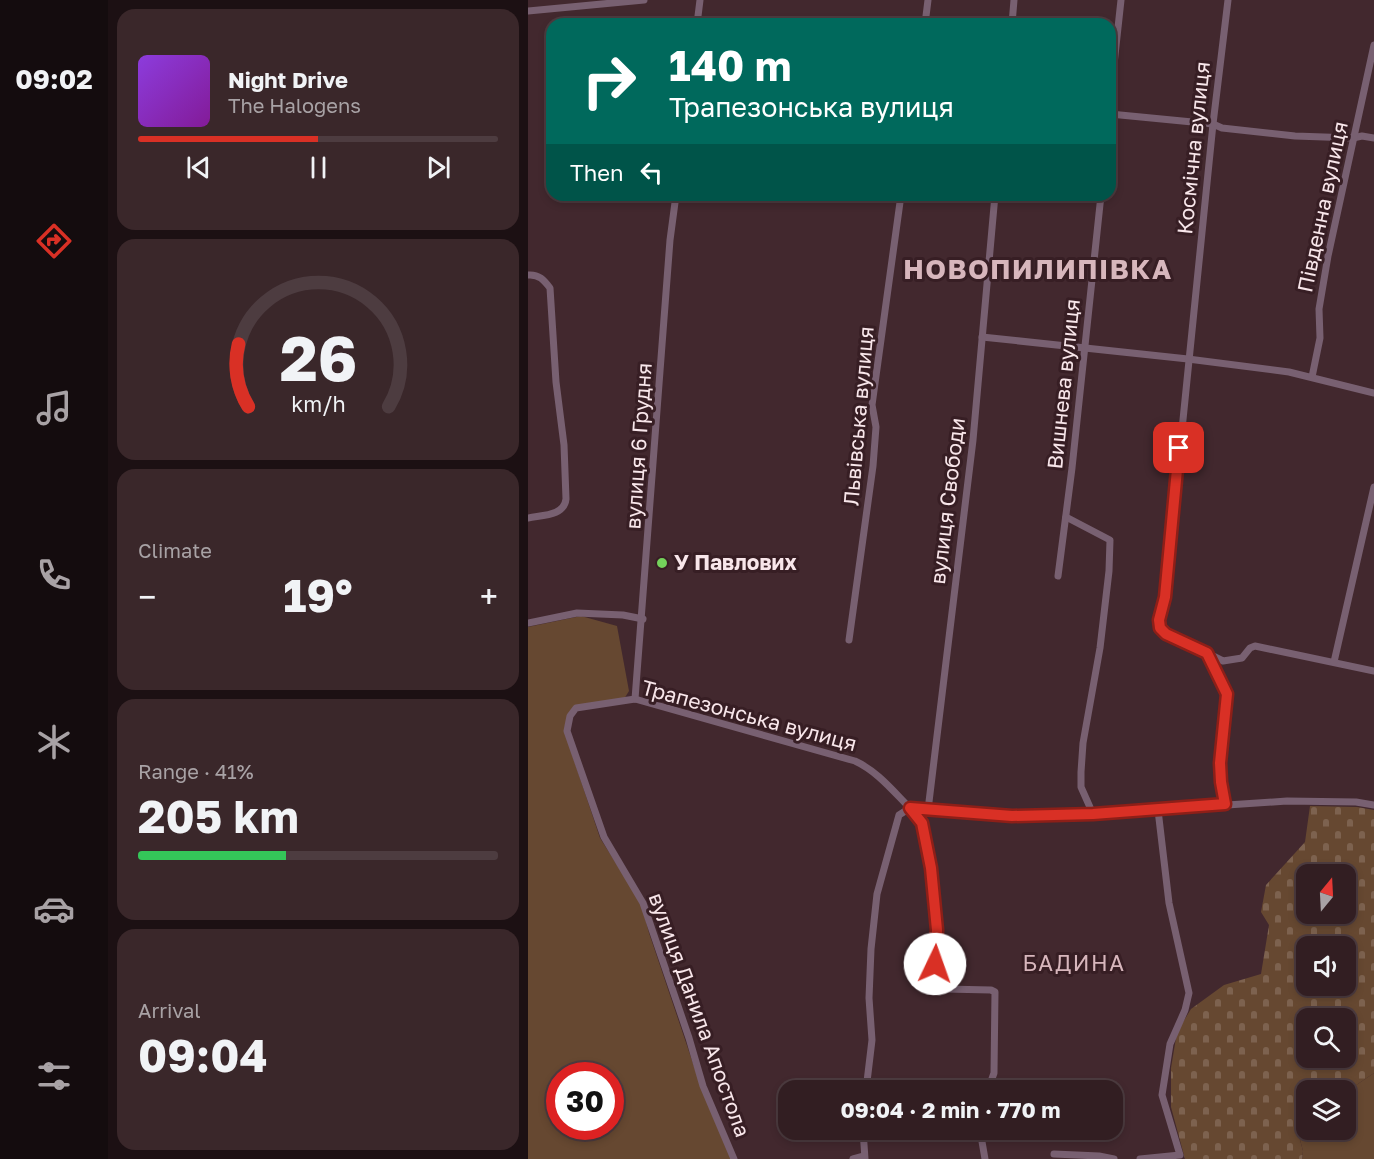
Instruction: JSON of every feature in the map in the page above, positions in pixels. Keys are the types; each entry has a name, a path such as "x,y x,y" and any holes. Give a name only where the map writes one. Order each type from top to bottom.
{"street":[{"path":"528,11 644,0"},
{"path":"698,18 699,0"},
{"path":"925,18 928,0"},
{"path":"1012,18 1014,0"},
{"path":"1116,46 1121,0"},
{"name":"Космічна вулиця","path":"1228,0 1188,359 1165,597 1159,620 1160,628 1166,634 1224,661 1242,658 1250,648 1256,646 1334,662"},
{"name":"Південна вулиця","path":"1312,377 1320,338 1319,309 1328,256 1374,45"},
{"path":"1116,115 1213,124 1222,128 1294,136 1374,138"},
{"name":"вулиця 6 Грудня","path":"635,699 643,619 670,240 675,201"},
{"name":"Львівська вулиця","path":"849,640 873,466 876,427 872,405 900,201"},
{"name":"вулиця Свободи","path":"928,810 971,452 994,201"},
{"name":"Вишнева вулиця","path":"1058,576 1100,201"},
{"path":"528,275 534,274 544,279 550,288 556,382 564,445 566,499 565,507 560,512 528,518"},
{"path":"982,337 1289,372 1374,393"},
{"path":"1374,488 1334,662 1374,671"},
{"path":"1066,516 1110,540 1101,648 1082,753 1081,787 1093,814"},
{"path":"528,623 577,613 623,615 643,619"},
{"path":"1207,653 1227,694 1220,763 1225,804"},
{"name":"Трапезонська вулиця","path":"570,716 576,708 635,699 855,761 876,774 922,823 931,868 937,930 934,981 938,987 945,989 991,990 994,992 993,1073 991,1080"},
{"name":"вулиця Данила Апостола","path":"570,716 567,731 604,837 643,903 703,1086 734,1159"},
{"path":"867,1080 872,1040 869,998 876,894 899,815 910,808 1012,816 1093,814 1287,801 1356,802 1374,805"},
{"path":"1140,1159 1180,1155 1162,1095 1170,1044 1185,1010 1189,993 1169,903 1158,810"},
{"path":"853,1159 864,1158 863,1140"},
{"path":"982,1140 985,1159"},
{"path":"1054,1154 1114,1159"}],"green space":[{"path":"581,616 617,626 629,691 624,699 576,706 568,714 564,730 600,838 641,903 703,1093 731,1159 528,1159 528,627"},
{"path":"1310,806 1357,807 1374,810 1374,1073 1356,1085 1356,1080 1296,1080 1296,1140 1300,1140 1303,1151 1302,1159 1185,1159 1171,1107 1171,1068 1177,1032 1191,1009 1224,985 1261,974 1269,925 1261,912 1266,885 1305,842"},
{"path":"1374,1073 1374,1159 1302,1159 1300,1140 1356,1140 1356,1085"}],"place":[{"name":"У Павлових","path":"662,563"}],"district":[{"name":"НОВОПИЛИПІВКА","path":"1038,270"},
{"name":"БАДИНА","path":"1074,963"}],"route":[{"path":"935,964 937,930 931,868 922,823 910,808 1012,816 1093,814 1225,804 1220,763 1227,694 1207,653 1166,634 1160,628 1159,620 1165,597 1179,448"}]}
